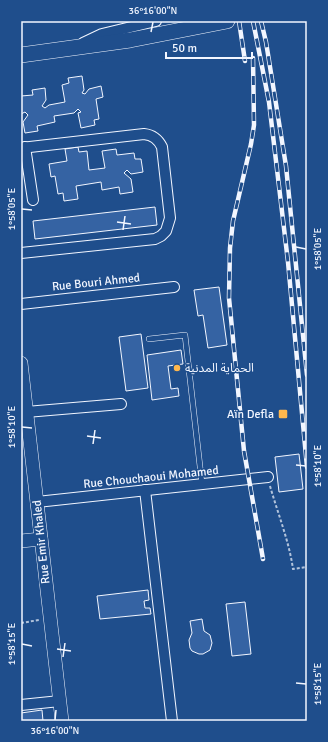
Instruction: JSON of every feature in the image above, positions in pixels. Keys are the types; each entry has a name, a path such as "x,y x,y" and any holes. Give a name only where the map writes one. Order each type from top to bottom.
{"main road":[{"path":"21,55 130,40 227,21"}],"street":[{"path":"69,49 102,34 134,23 156,21"},
{"path":"21,254 155,239 161,236 166,231 170,218 162,147 153,136 144,134 23,147 33,200"},
{"name":"Rue Bouri Ahmed","path":"21,304 174,286"},
{"name":"Rue Emir Khaled","path":"21,363 26,412 27,470 37,502 62,721"},
{"path":"26,412 121,404"},
{"name":"Rue Chouchaoui Mohamed","path":"37,502 268,477"},
{"path":"145,490 172,721"},
{"path":"21,541 41,539"},
{"path":"21,705 60,701"}],"lane":[{"path":"149,339 185,335 202,484"}],"path":[{"path":"268,477 290,552 293,569 307,567"},
{"path":"21,623 50,619"}],"building":[{"path":"82,76 84,90 82,93 85,94 89,89 101,86 103,97 96,99 99,119 94,120 95,125 81,128 78,113 81,112 78,109 74,113 54,116 55,122 37,126 38,131 25,133 23,122 28,115 25,112 21,114 21,96 33,95 32,90 45,88 46,100 42,106 45,108 49,105 65,102 62,85 69,83 68,78"},
{"path":"78,147 79,152 87,151 89,170 105,168 102,151 116,149 117,155 134,153 135,159 141,159 143,172 131,174 127,170 124,173 131,179 133,192 120,194 119,187 102,190 101,182 76,186 78,199 64,201 63,193 58,194 55,176 51,177 49,164 67,161 65,149"},
{"path":"155,207 157,225 35,239 33,221"},
{"path":"219,287 227,345 208,348 203,315 198,316 194,290"},
{"path":"141,334 148,388 126,391 119,337"},
{"path":"181,350 183,364 168,366 171,389 178,388 179,396 152,400 147,355"},
{"path":"299,454 303,489 279,492 275,457"},
{"path":"148,590 149,600 144,601 145,608 150,608 151,614 100,619 97,596"},
{"path":"245,602 251,654 232,656 226,604"},
{"path":"202,619 204,631 210,635 212,643 210,650 203,654 199,654 192,651 190,648 189,640 192,633 190,621"},
{"path":"42,710 43,721 21,721 21,713"}],"railway":[{"path":"239,21 245,61"},
{"path":"253,21 269,102 288,262 307,467"},
{"path":"261,21 266,42 286,166 307,375"},
{"path":"253,58 254,125 233,221 230,248 229,298 244,451 263,559"}],"place":[{"name":"الحماية المدنية","path":"177,368"},
{"name":"Aïn Defla","path":"283,414"}]}
